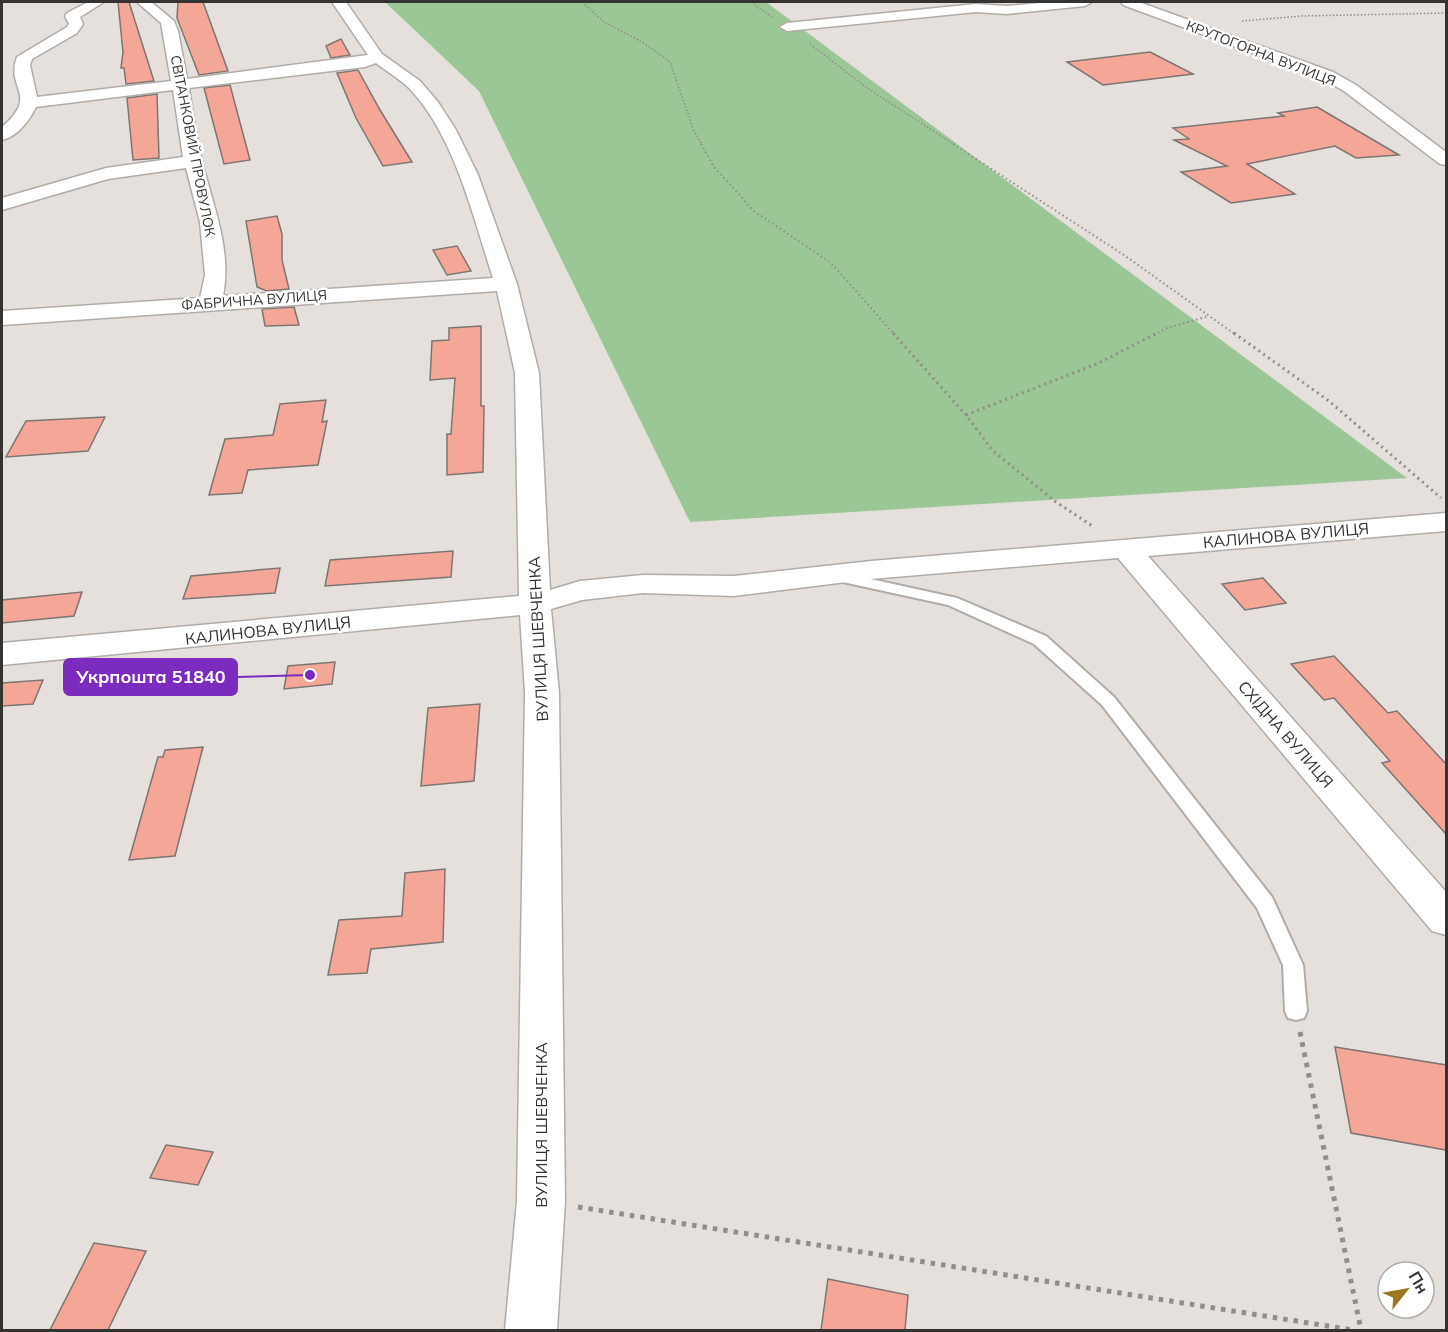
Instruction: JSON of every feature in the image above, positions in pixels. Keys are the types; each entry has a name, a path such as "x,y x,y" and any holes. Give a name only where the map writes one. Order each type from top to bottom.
{"street":[{"path":"2,135 22,118 30,104 22,65 25,57 72,30 76,24 72,16 97,2"},
{"name":"СВІТАНКОВИЙ ПРОВУЛОК","path":"143,2 167,21 181,84 193,161 210,222 216,275 210,303"},
{"name":"ВУЛИЦЯ ШЕВЧЕНКА","path":"339,2 377,57 414,84 432,106 447,130 469,175 506,284 527,373 535,604 542,693 541,1201 531,1330"},
{"path":"787,27 976,8 1006,10 1085,2"},
{"name":"КРУТОГОРНА ВУЛИЦЯ","path":"1128,2 1327,75 1350,88 1446,159"},
{"path":"30,104 364,62 377,57"},
{"path":"2,204 106,174 193,161"},
{"name":"ФАБРИЧНА ВУЛИЦЯ","path":"2,318 506,284"},
{"name":"КАЛИНОВА ВУЛИЦЯ","path":"2,654 535,604 580,591 643,584 734,586 827,575 1125,548 1446,522"},
{"name":"СХІДНА ВУЛИЦЯ","path":"1125,548 1446,919"}],"lane":[{"path":"827,575 952,601 1040,640 1108,701 1264,903 1293,966 1296,1011"}],"path":[{"path":"582,2 604,22 644,43 670,62 694,131 714,167 754,211 831,263 966,415 993,452 1056,502 1125,548"},
{"path":"751,2 867,88 1124,255 1329,401 1446,502"},
{"path":"1234,22 1302,16 1446,13"},
{"path":"966,415 1099,363 1167,328 1209,316"},
{"path":"1296,1011 1360,1330"},
{"path":"541,1201 1353,1330"}],"green space":[{"path":"385,2 766,2 1407,478 690,522 479,91"}],"building":[{"path":"118,2 129,2 154,81 126,84 124,68 121,68 123,52"},
{"path":"178,2 203,2 228,71 199,75 177,18"},
{"path":"341,39 350,55 331,58 326,46"},
{"path":"1150,52 1193,74 1103,85 1067,62"},
{"path":"358,70 412,162 383,166 356,118 337,73"},
{"path":"230,85 250,160 224,164 204,88"},
{"path":"157,94 159,158 133,160 127,98"},
{"path":"1317,107 1399,155 1356,158 1335,146 1247,164 1295,194 1231,203 1181,172 1227,166 1174,140 1189,139 1173,128 1284,116 1278,113"},
{"path":"277,216 282,234 282,260 289,289 267,291 257,287 246,221"},
{"path":"457,246 471,271 447,275 433,250"},
{"path":"294,307 299,325 265,326 262,309"},
{"path":"481,326 481,406 484,406 483,472 447,475 447,434 451,434 455,378 430,380 432,341 449,340 449,328"},
{"path":"326,400 322,422 327,421 318,465 248,470 242,493 209,495 225,439 273,435 280,404"},
{"path":"105,417 88,451 6,457 26,421"},
{"path":"453,551 451,577 325,586 330,560"},
{"path":"280,568 275,593 183,599 191,576"},
{"path":"1263,578 1286,603 1245,610 1222,584"},
{"path":"82,592 74,616 2,623 2,600"},
{"path":"1334,656 1388,713 1397,711 1446,764 1446,834 1382,763 1390,761 1334,698 1324,700 1291,664"},
{"path":"335,662 332,684 284,689 288,666"},
{"path":"43,680 33,704 2,706 2,683"},
{"path":"480,704 474,781 421,786 428,708"},
{"path":"203,747 175,856 129,860 158,757 163,757 165,750"},
{"path":"445,869 443,942 371,949 367,973 328,975 339,920 402,916 405,873"},
{"path":"1335,1047 1446,1065 1446,1150 1351,1133"},
{"path":"166,1145 213,1152 198,1185 150,1178"},
{"path":"94,1243 146,1251 108,1330 50,1330"},
{"path":"828,1279 908,1295 905,1330 821,1330"}],"place":[{"name":"Укрпошта 51840","path":"310,675"}]}
